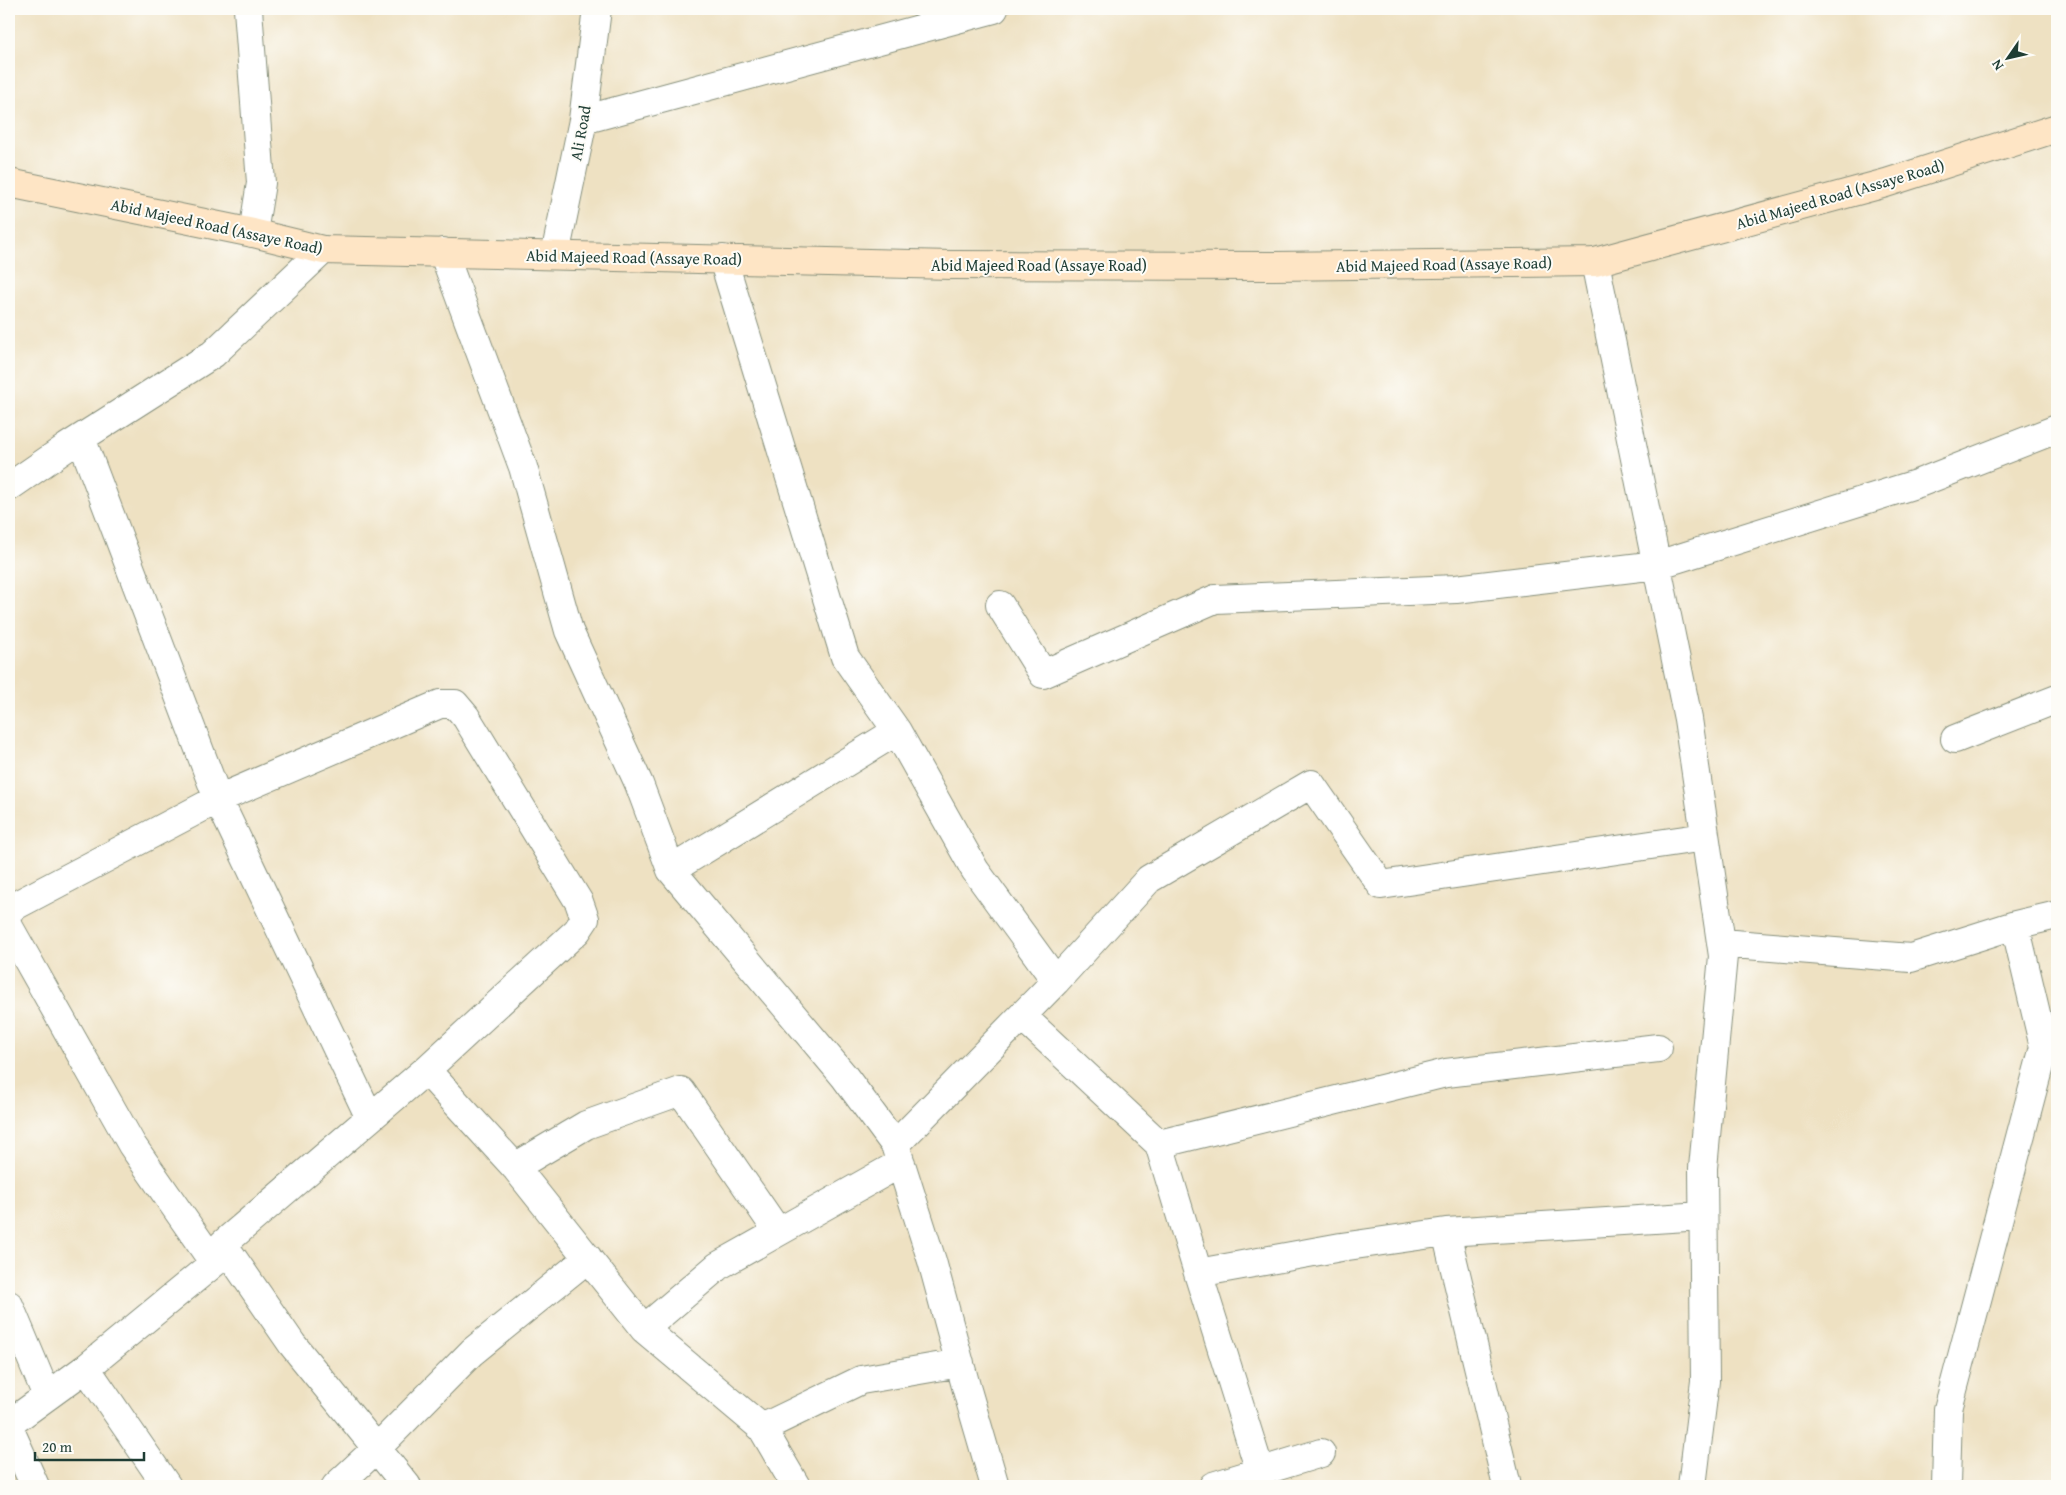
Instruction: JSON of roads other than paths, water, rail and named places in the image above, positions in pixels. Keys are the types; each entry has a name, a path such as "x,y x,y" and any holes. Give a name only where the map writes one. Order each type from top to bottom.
{"main road":[{"name":"Abid Majeed Road (Assaye Road)","path":"9,183 253,233 323,250 951,265 1216,266 1595,262 1886,183 2057,128"}],"street":[{"path":"248,9 261,183 253,233"},
{"name":"Ali Road","path":"555,255 583,120 597,9"},
{"path":"583,120 994,9"},
{"path":"9,487 80,438 213,354 323,250"},
{"path":"443,252 523,467 569,631 639,784 671,870 844,1076 898,1154 932,1261 995,1486"},
{"path":"723,259 845,657 897,732 975,870 1056,981"},
{"path":"1595,262 1688,719 1723,956 1703,1168 1705,1381 1692,1486"},
{"path":"1000,606 1043,674 1215,599 1456,589 1657,565 1919,483 2057,429"},
{"path":"80,438 218,799 370,1118"},
{"path":"1955,739 2057,699"},
{"path":"9,1424 86,1368 218,1253 426,1070 577,931 585,919 579,902 466,717 454,704 440,704 218,799 11,907 132,1146 218,1253 292,1344 406,1486"},
{"path":"671,870 897,732"},
{"path":"644,1329 718,1266 778,1232 898,1154 1149,879 1311,784 1381,885 1705,837"},
{"path":"1720,943 1911,958 2015,924 2057,915"},
{"path":"1946,1486 1948,1409 2044,1048 2015,924"},
{"path":"1022,1016 1159,1144 1260,1471"},
{"path":"1159,1144 1446,1073 1658,1048"},
{"path":"426,1070 515,1166 644,1329 762,1428 796,1486"},
{"path":"515,1166 586,1125 681,1091 778,1232"},
{"path":"1198,1273 1341,1247 1446,1232 1703,1216"},
{"path":"1446,1232 1506,1486"},
{"path":"336,1486 376,1449 472,1352 588,1258"},
{"path":"9,1305 47,1396"},
{"path":"762,1428 861,1380 960,1363"},
{"path":"86,1368 167,1486"},
{"path":"9,1428 35,1486"},
{"path":"1214,1486 1321,1453"}]}
